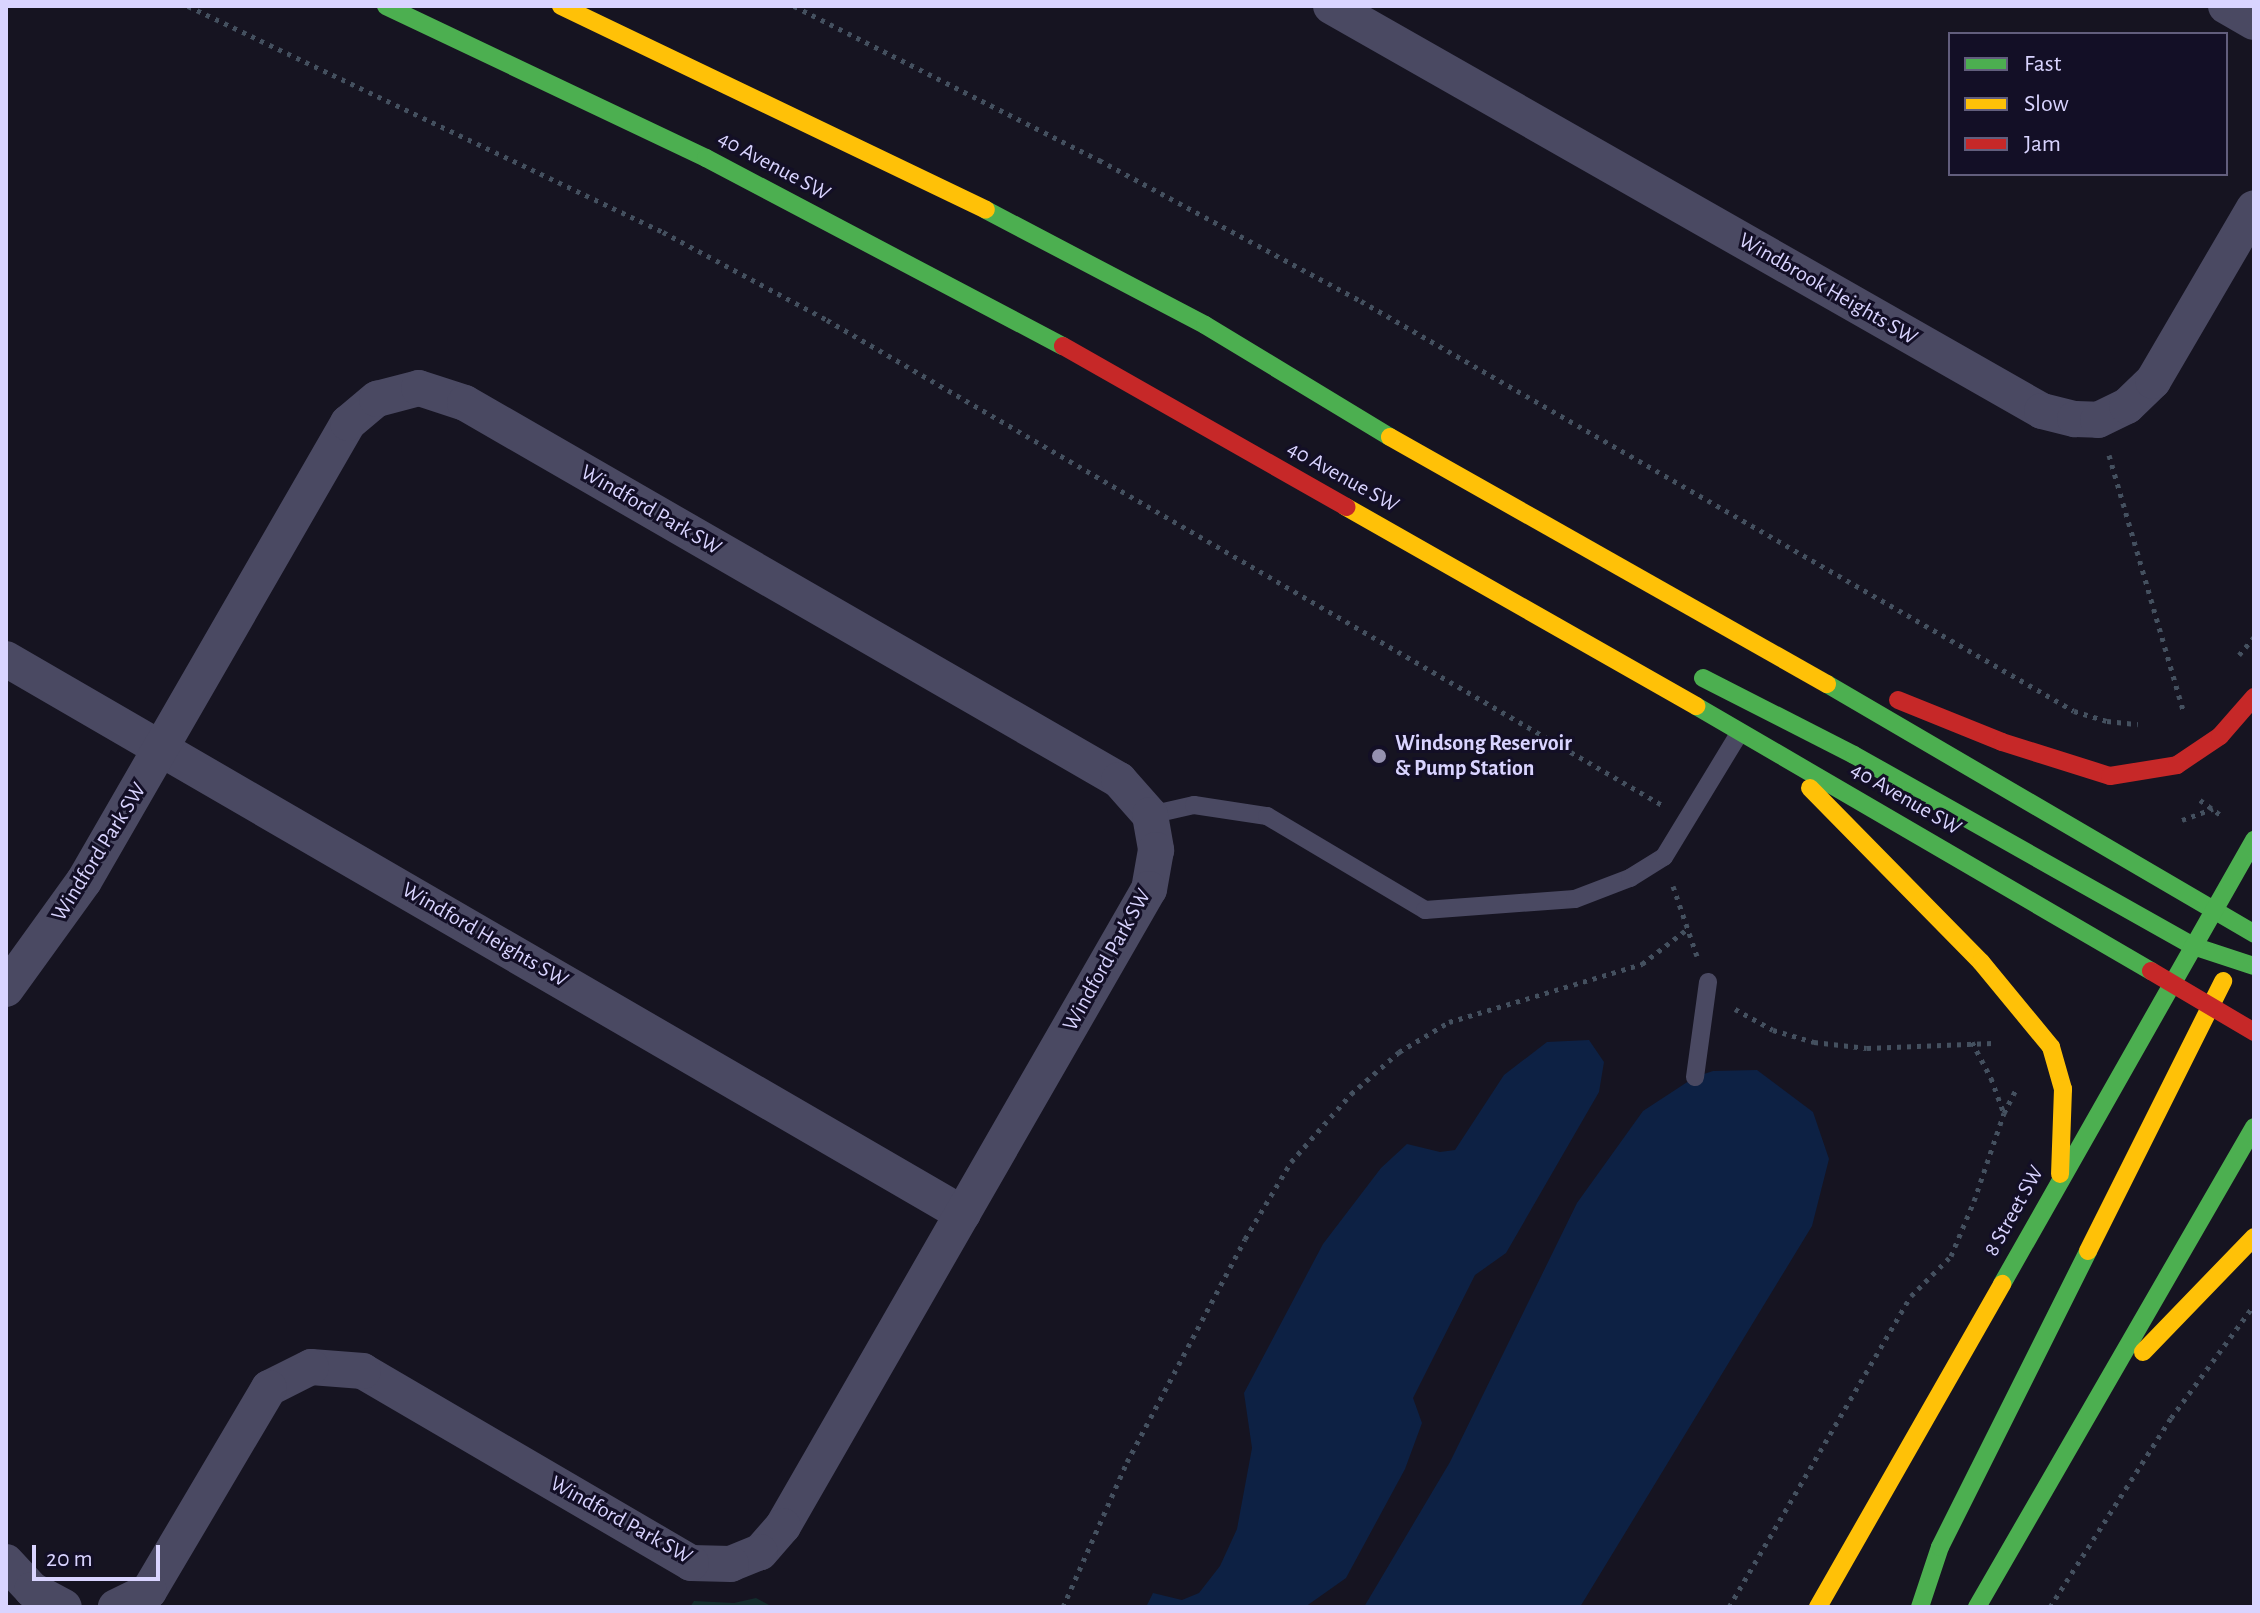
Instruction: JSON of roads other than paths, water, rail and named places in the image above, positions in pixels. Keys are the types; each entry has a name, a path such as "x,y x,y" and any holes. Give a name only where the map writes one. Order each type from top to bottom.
{"main road":[{"name":"40 Avenue SW","path":"386,6 706,158 1057,343 1772,749 2172,983 2221,999"},
{"path":"561,6 951,192 1205,325 1378,430 1726,625 2254,934"},
{"path":"1365,516 1588,622"},
{"path":"1726,625 2002,742 2110,776 2177,765 2220,736 2254,697"},
{"path":"1685,669 1854,755 2193,946 2231,961 2254,966"},
{"path":"1772,749 1981,962 2051,1047 2063,1089 2060,1179"},
{"name":"8 Street SW","path":"1818,1607 2254,840"},
{"path":"1920,1607 1940,1547 2221,999 2231,961 2213,911"},
{"path":"2221,999 2254,1032"},
{"path":"1977,1607 2254,1127"},
{"path":"2097,1400 2254,1237"}],"street":[{"name":"Windbrook Heights SW","path":"1331,6 2042,411 2075,419 2098,420 2127,406 2153,381 2254,208"},
{"path":"2226,6 2254,22"},
{"name":"Windford Park SW","path":"6,989 84,881 164,748 348,423 377,399 419,388 465,403 1119,780 1150,815 1156,850 1149,889 783,1526 760,1552 731,1564 691,1563 363,1371 311,1367 269,1388 149,1591 116,1607"},
{"name":"Windford Heights SW","path":"6,659 963,1214"},
{"path":"6,1562 32,1590 64,1607"}],"lane":[{"path":"1150,815 1194,805 1267,816 1425,910 1575,899 1630,878 1664,857 1740,732"},
{"path":"1695,1077 1708,982"}],"water":[{"path":"1589,1040 1604,1062 1599,1092 1506,1253 1475,1275 1413,1398 1422,1423 1405,1469 1346,1578 1305,1607 1146,1607 1153,1593 1182,1600 1199,1593 1220,1566 1237,1529 1252,1448 1244,1393 1323,1244 1381,1168 1407,1144 1440,1152 1455,1150 1504,1075 1547,1042"},
{"path":"1757,1070 1813,1112 1829,1159 1812,1226 1580,1607 1364,1607 1450,1462 1577,1203 1643,1111 1695,1077 1713,1071"}],"place":[{"name":"Windsong Reservoir & Pump Station","path":"1379,756"}]}
